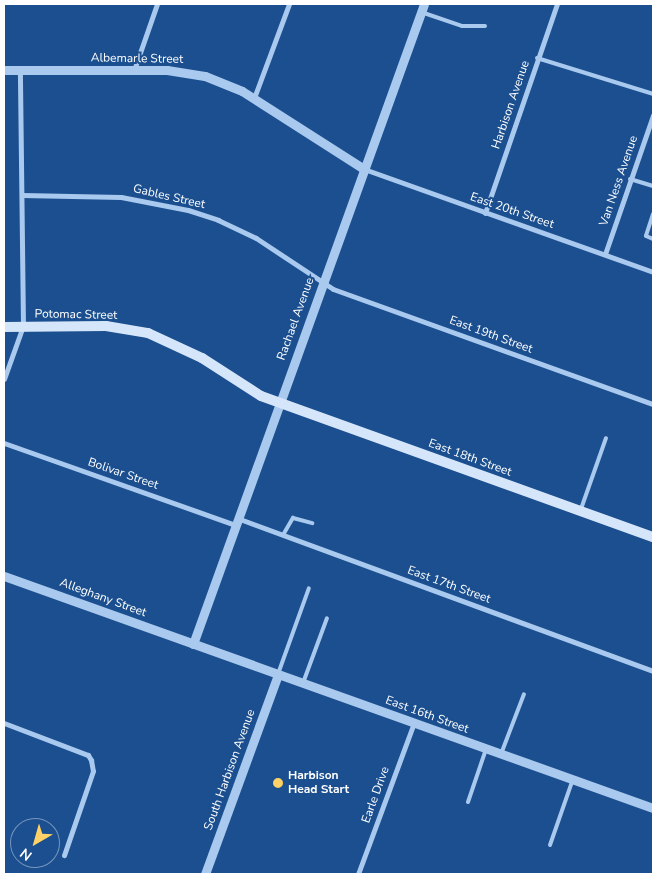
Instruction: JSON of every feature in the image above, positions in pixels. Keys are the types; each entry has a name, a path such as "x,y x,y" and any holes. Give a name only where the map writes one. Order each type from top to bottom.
{"main road":[{"name":"Potomac Street","path":"4,327 106,326 148,333 202,358 261,396 278,403"},
{"name":"East 18th Street","path":"278,403 653,537"}],"street":[{"path":"134,70 157,4"},
{"path":"254,98 289,4"},
{"name":"Harbison Avenue","path":"485,213 557,4"},
{"name":"Rachael Avenue","path":"193,644 278,403 422,8"},
{"name":"Albemarle Street","path":"4,70 168,70 205,76 254,98 364,169"},
{"path":"4,379 23,326 20,70"},
{"name":"Van Ness Avenue","path":"605,254 653,115"},
{"name":"East 20th Street","path":"364,169 653,272"},
{"name":"Gables Street","path":"22,195 121,197 188,210 256,238 323,282"},
{"name":"East 19th Street","path":"323,282 333,289 653,404"},
{"name":"Bolivar Street","path":"4,443 236,521"},
{"name":"East 17th Street","path":"236,521 283,535 653,671"},
{"name":"Alleghany Street","path":"4,576 193,644"},
{"name":"East 16th Street","path":"193,644 653,808"},
{"name":"South Harbison Avenue","path":"205,874 278,674"},
{"name":"Earle Drive","path":"358,874 414,723"},
{"path":"4,725 88,755 91,760 92,771 64,855"}],"lane":[{"path":"422,8 462,26 485,26"},
{"path":"538,58 653,94"},
{"path":"630,178 653,186"},
{"path":"653,214 646,236 653,239"},
{"path":"580,511 606,438"},
{"path":"283,535 293,518 312,523"},
{"path":"278,674 310,588"},
{"path":"303,683 327,618"},
{"path":"501,754 524,694"},
{"path":"468,802 486,749"},
{"path":"550,845 573,779"}],"place":[{"name":"Harbison Head Start","path":"278,783"}]}
